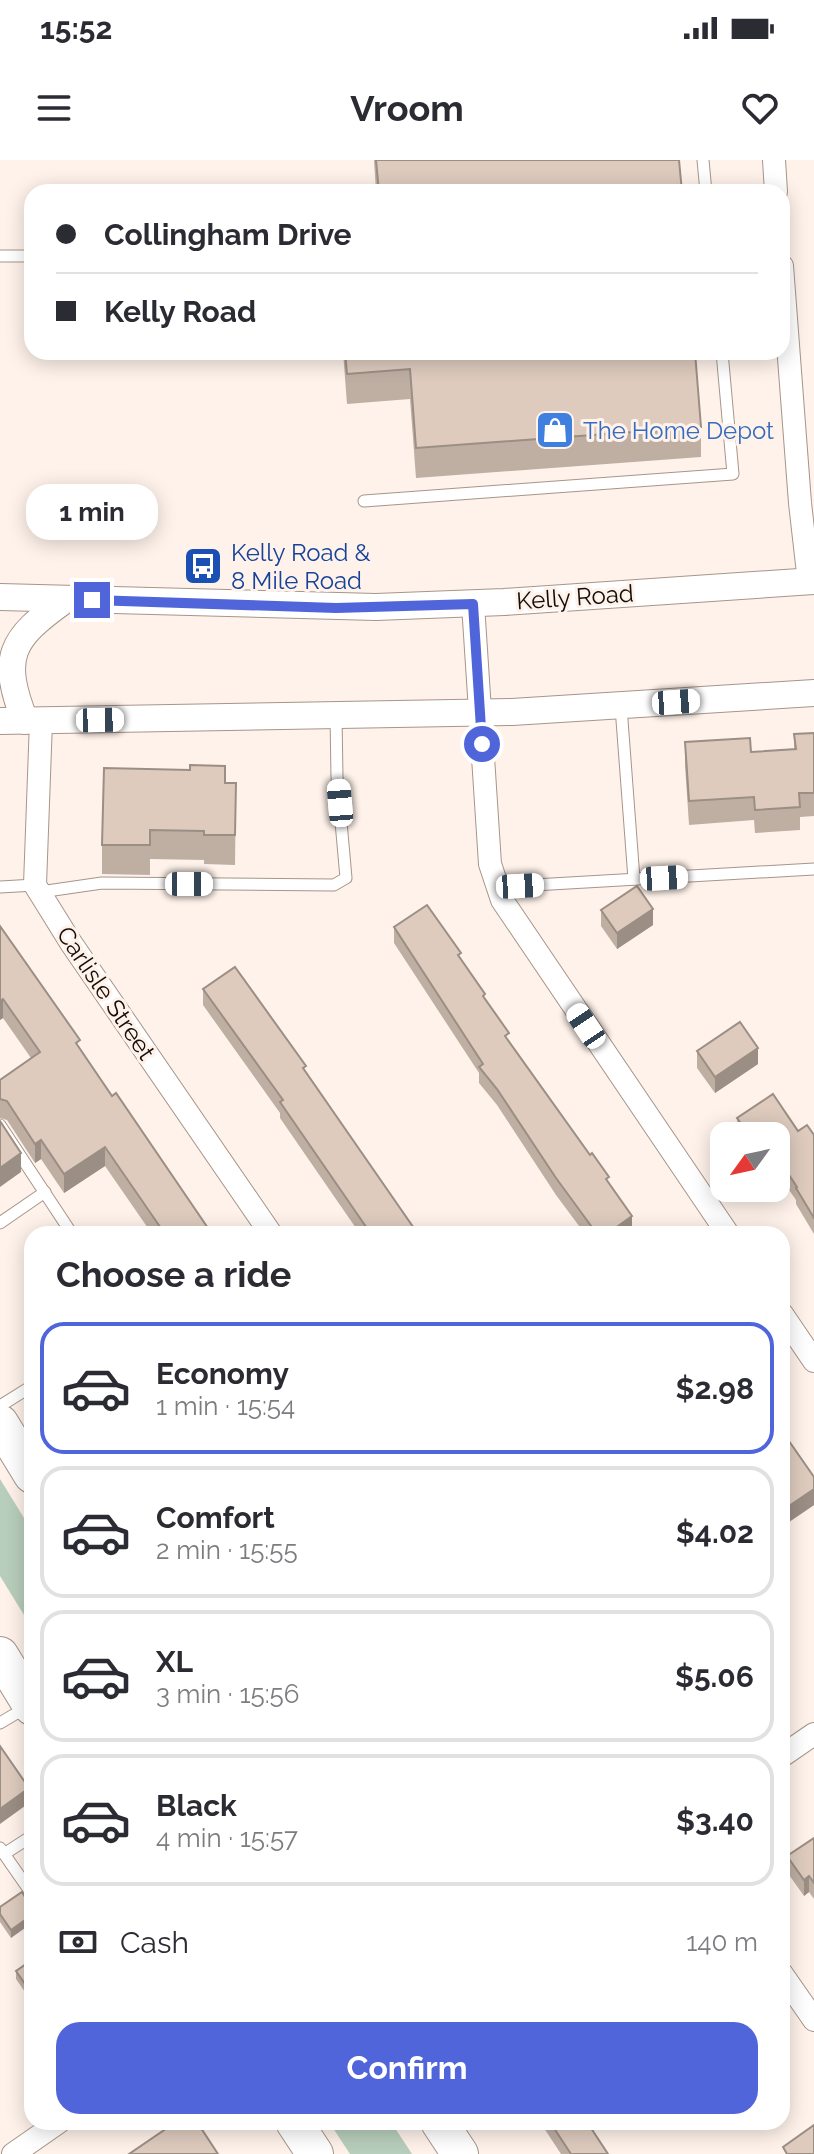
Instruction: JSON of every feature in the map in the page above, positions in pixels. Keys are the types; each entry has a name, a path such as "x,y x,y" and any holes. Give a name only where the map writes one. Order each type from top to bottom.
{"highway":[{"path":"0,1655 24,1694"},
{"path":"299,2130 315,2154"},
{"path":"444,2130 460,2154"}],"street":[{"path":"774,160 776,184"},
{"path":"789,360 800,503 812,589"},
{"name":"Kelly Road","path":"0,597 336,608 812,589"},
{"path":"38,889 22,721 11,678 16,649 37,620 65,600"},
{"path":"473,604 490,864 502,900 723,1226"},
{"path":"22,721 480,713 814,693"},
{"name":"Carlisle Street","path":"38,889 71,943 266,1226"},
{"path":"790,1326 814,1361"},
{"path":"790,1750 814,1734"},
{"path":"790,1986 814,2020"},
{"path":"13,2154 48,2130"}],"lane":[{"path":"703,160 705,184"},
{"path":"0,256 24,256"},
{"path":"364,501 733,474 723,360"},
{"path":"621,706 634,879"},
{"path":"0,887 38,889 102,883 334,885 346,878 337,777 336,715"},
{"path":"498,887 814,869"},
{"path":"0,1125 67,1226"},
{"path":"0,1223 45,1192"},
{"path":"0,1406 24,1391"},
{"path":"0,1723 24,1710"},
{"path":"24,1840 2,1851 24,1883"}],"green space":[{"path":"0,1479 24,1518 24,1615 0,1576"},
{"path":"334,2130 396,2130 412,2154 350,2154"}],"building":[{"path":"376,160 679,160 681,184 378,184"},
{"name":"The Home Depot","path":"346,360 696,360 701,427 416,448 410,369 347,374"},
{"path":"814,733 814,793 799,793 800,807 755,810 754,797 689,801 685,742 750,738 751,752 796,749 794,734"},
{"path":"190,765 225,766 225,783 236,783 235,835 150,830 150,845 102,845 104,768 190,770"},
{"path":"637,886 653,909 617,933 601,910"},
{"path":"427,905 461,953 458,955 509,1033 505,1036 609,1177 606,1179 632,1216 618,1226 591,1226 479,1067 483,1064 394,927"},
{"path":"0,926 80,1040 76,1043 112,1096 116,1093 207,1226 159,1226 105,1147 64,1174 41,1140 35,1144 7,1101 0,1099 0,1080 40,1052 3,999 0,1001"},
{"path":"235,967 306,1066 303,1068 412,1226 365,1226 280,1102 283,1100 203,989"},
{"path":"740,1022 758,1048 715,1077 697,1051"},
{"path":"773,1094 798,1131 807,1125 814,1135 814,1218 790,1176 790,1122 740,1122 737,1118"},
{"path":"0,1121 21,1153 0,1168"},
{"path":"790,1442 814,1477 814,1489 790,1505"},
{"path":"0,1746 24,1781 24,1792 0,1809"},
{"path":"814,1838 814,1883 809,1876 804,1880 790,1860 790,1854"},
{"path":"22,1892 24,1921 11,1930 0,1914 0,1907"},
{"path":"24,1966 24,1982 16,1971"},
{"path":"814,2125 814,2154 787,2154 783,2147"},
{"path":"164,2130 202,2130 218,2154 129,2154"},
{"path":"555,2130 592,2130 608,2154 571,2154"}],"place":[{"name":"The Home Depot","path":"555,430"},
{"name":"Kelly Road & 8 Mile Road","path":"203,566"}],"route":[{"path":"92,600 336,608 473,604 482,744"}]}
